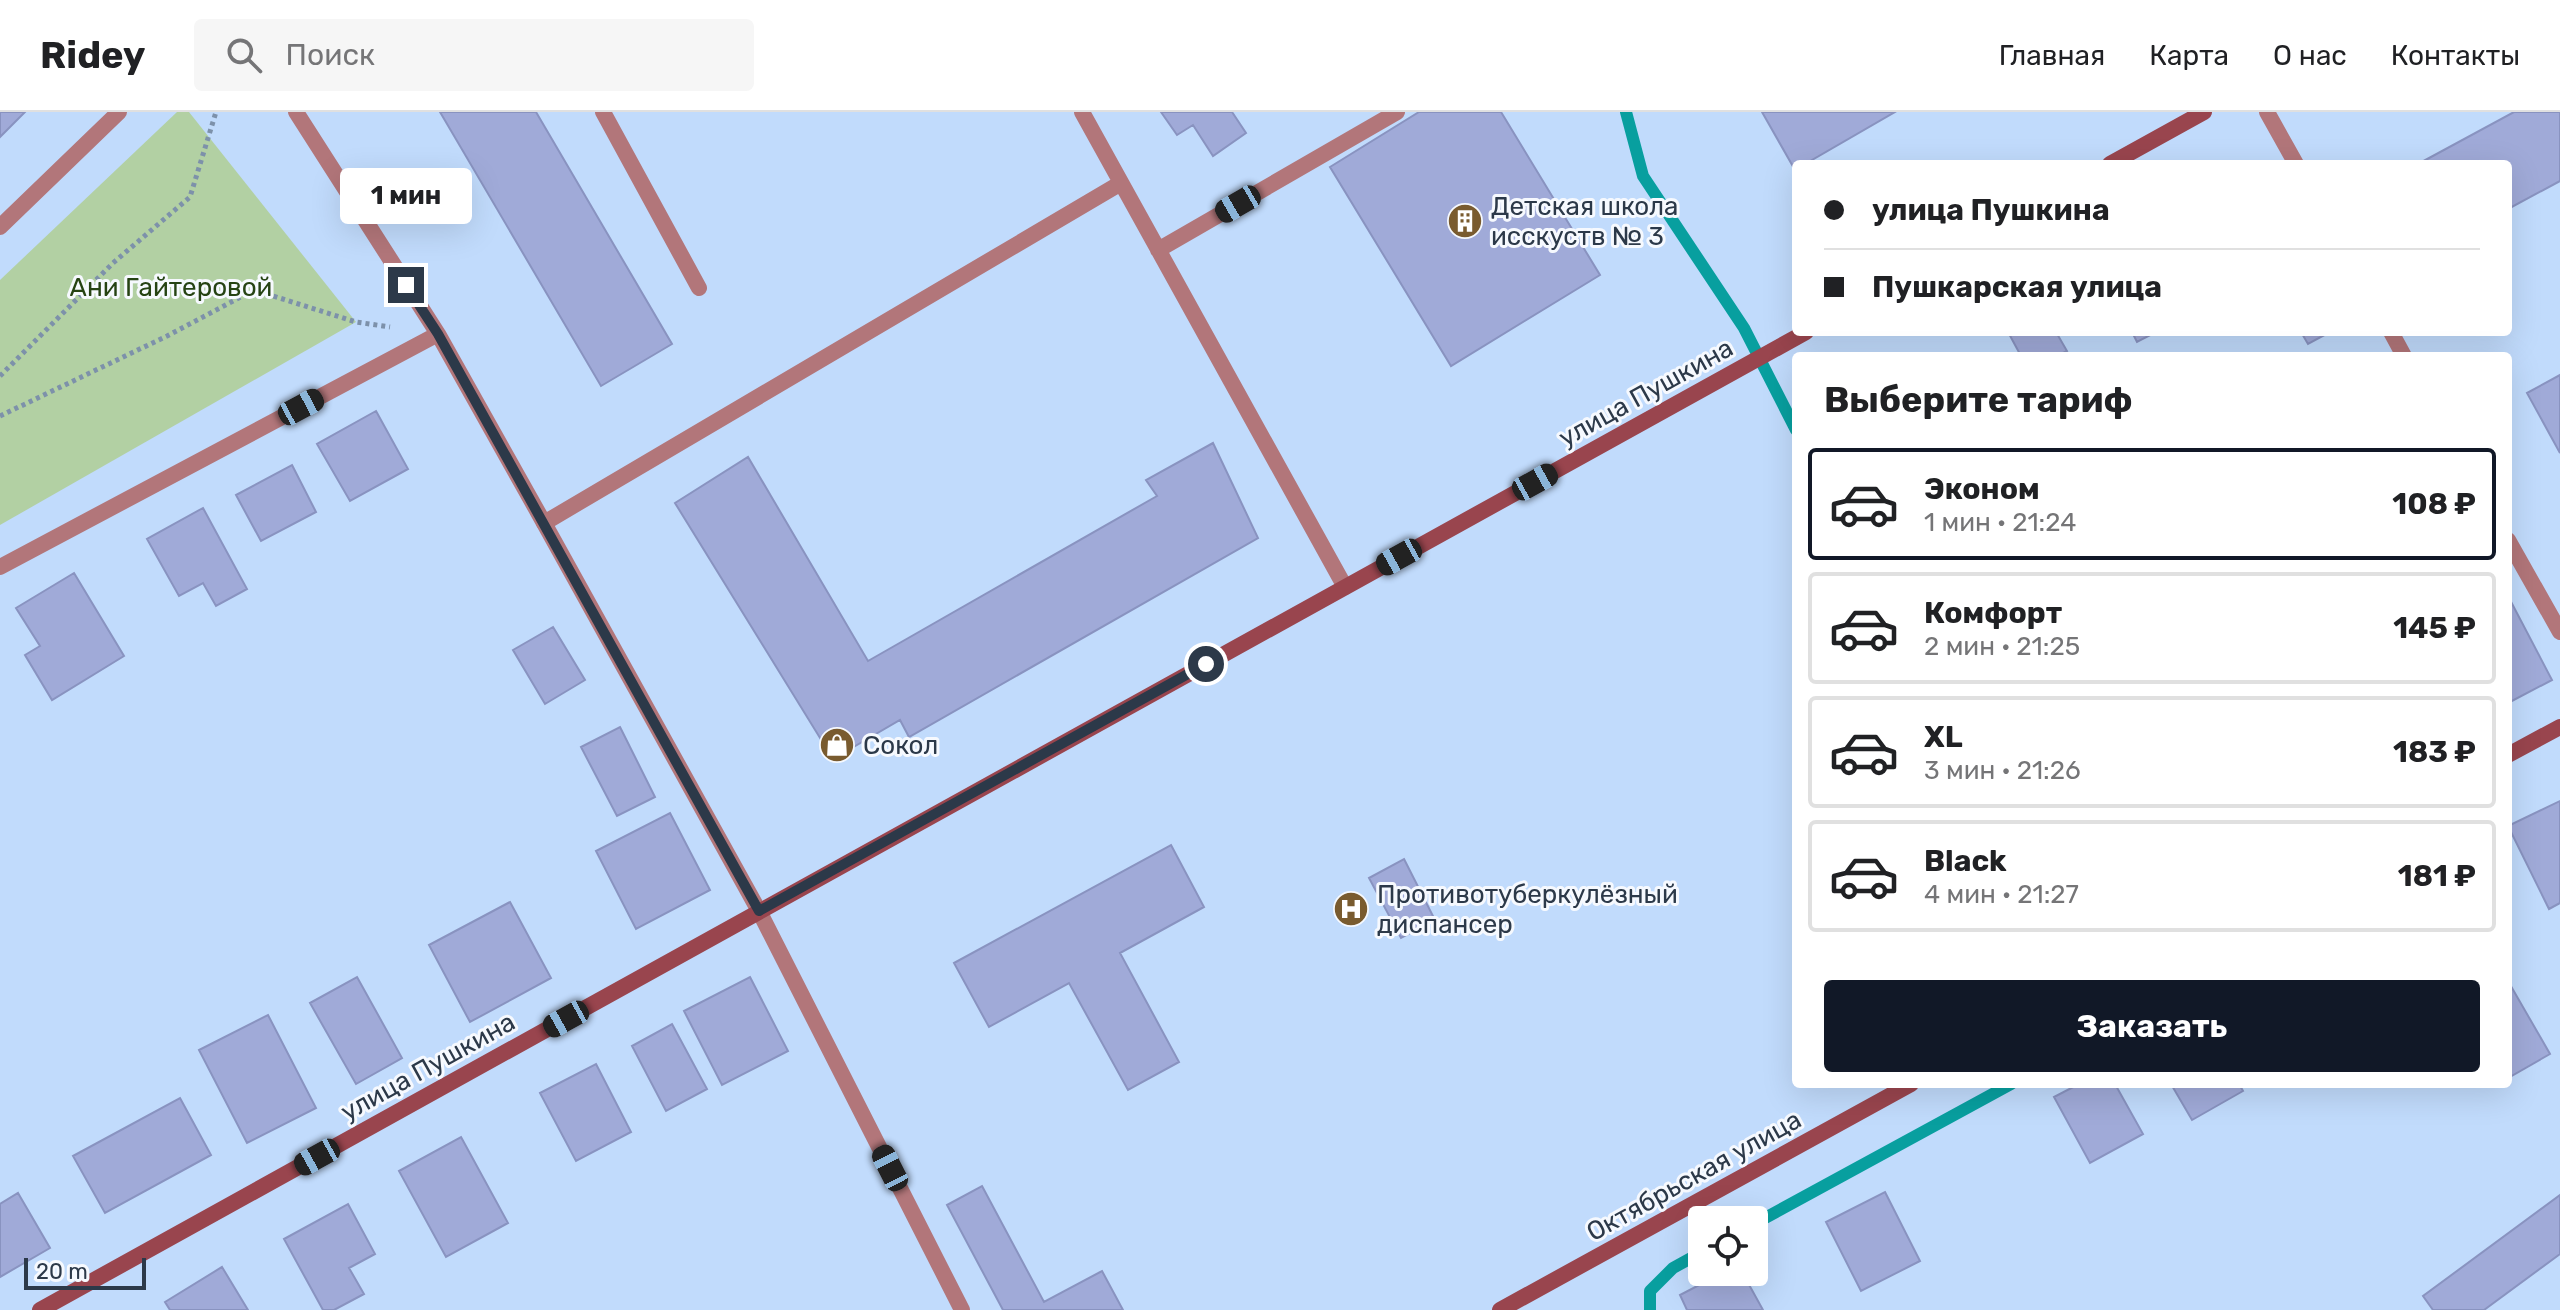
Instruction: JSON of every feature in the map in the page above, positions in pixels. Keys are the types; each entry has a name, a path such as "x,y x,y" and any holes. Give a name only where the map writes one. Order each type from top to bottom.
{"street":[{"path":"0,227 119,112"},
{"path":"296,112 438,334 544,523 759,911 962,1310"},
{"path":"603,112 699,288"},
{"path":"1082,112 1345,587"},
{"path":"1158,250 1397,112"},
{"path":"2117,160 2204,112"},
{"path":"2267,112 2294,160"},
{"path":"544,523 1121,183"},
{"path":"0,567 438,334"},
{"name":"улица Пушкина","path":"40,1310 1799,336"},
{"path":"2512,547 2560,632"},
{"path":"2512,753 2560,727"},
{"name":"Октябрьская улица","path":"1500,1310 1904,1088"}],"path":[{"path":"0,376 113,263 190,197 216,112"},
{"path":"0,416 167,336 254,290 356,322 438,334"}],"green space":[{"name":"Ани Гайтеровой","path":"177,112 189,112 356,322 0,525 0,280"}],"building":[{"path":"0,112 25,112 0,137"},
{"path":"440,112 536,112 672,344 601,386"},
{"path":"1161,112 1232,112 1246,133 1213,156 1193,125 1177,135"},
{"name":"Детская школа исскуств № 3","path":"1419,112 1501,112 1600,275 1451,366 1330,167"},
{"path":"1762,112 1895,112 1812,160 1792,160 1792,165"},
{"path":"2514,112 2560,112 2560,181 2512,207 2512,160 2425,160"},
{"path":"2010,336 2058,336 2067,351 2065,352 2019,352"},
{"path":"2134,336 2148,336 2137,342"},
{"path":"2303,336 2323,336 2308,344"},
{"path":"2560,375 2560,453 2527,393"},
{"path":"376,411 408,469 350,501 317,444"},
{"path":"1213,443 1258,538 909,737 900,720 833,759 675,503 748,457 868,661 1157,496 1146,480"},
{"path":"292,465 316,512 261,541 236,495"},
{"path":"203,508 247,589 216,606 203,583 179,596 147,539"},
{"path":"74,573 124,656 52,700 25,655 40,646 16,608"},
{"path":"2512,604 2552,680 2512,701"},
{"path":"553,627 585,680 545,704 513,650"},
{"path":"620,727 655,797 617,816 581,747"},
{"path":"2560,801 2560,903 2549,909 2512,834 2512,824"},
{"path":"670,813 710,890 636,929 596,851"},
{"path":"1171,845 1204,907 1120,953 1179,1062 1128,1090 1069,983 989,1027 954,963"},
{"path":"1404,859 1435,920 1401,938 1369,878"},
{"path":"510,902 551,978 470,1022 429,945"},
{"path":"357,977 402,1058 356,1084 310,1003"},
{"path":"750,977 788,1051 722,1085 684,1011"},
{"path":"2512,988 2550,1054 2512,1076"},
{"path":"268,1015 316,1108 247,1143 199,1050"},
{"path":"672,1024 707,1089 666,1111 632,1046"},
{"path":"596,1064 631,1132 576,1161 540,1093"},
{"path":"2071,1088 2117,1088 2143,1134 2090,1163 2054,1097"},
{"path":"2173,1088 2241,1088 2243,1091 2192,1120"},
{"path":"180,1098 211,1155 105,1213 73,1156"},
{"path":"461,1137 508,1223 446,1257 399,1171"},
{"path":"982,1186 1044,1302 1102,1271 1123,1310 1003,1310 947,1205"},
{"path":"1885,1192 1920,1261 1861,1291 1826,1222"},
{"path":"18,1193 50,1248 0,1277 0,1204"},
{"path":"2560,1195 2560,1254 2484,1310 2433,1310 2423,1296"},
{"path":"348,1204 375,1254 349,1268 364,1294 334,1310 323,1310 284,1239"},
{"path":"222,1267 248,1310 170,1310 165,1302"},
{"path":"1697,1286 1750,1286 1763,1310 1687,1310 1680,1295"}],"waterway":[{"path":"1626,112 1643,176 1744,328 1792,422"},
{"path":"1768,1216 2004,1088"},
{"path":"1650,1310 1650,1291 1673,1268 1688,1260"}],"place":[{"name":"Детская школа исскуств № 3","path":"1465,221"},
{"name":"Сокол","path":"837,745"},
{"name":"Противотуберкулёзный диспансер","path":"1351,909"}],"route":[{"path":"406,285 438,334 759,911 1206,664"}]}
